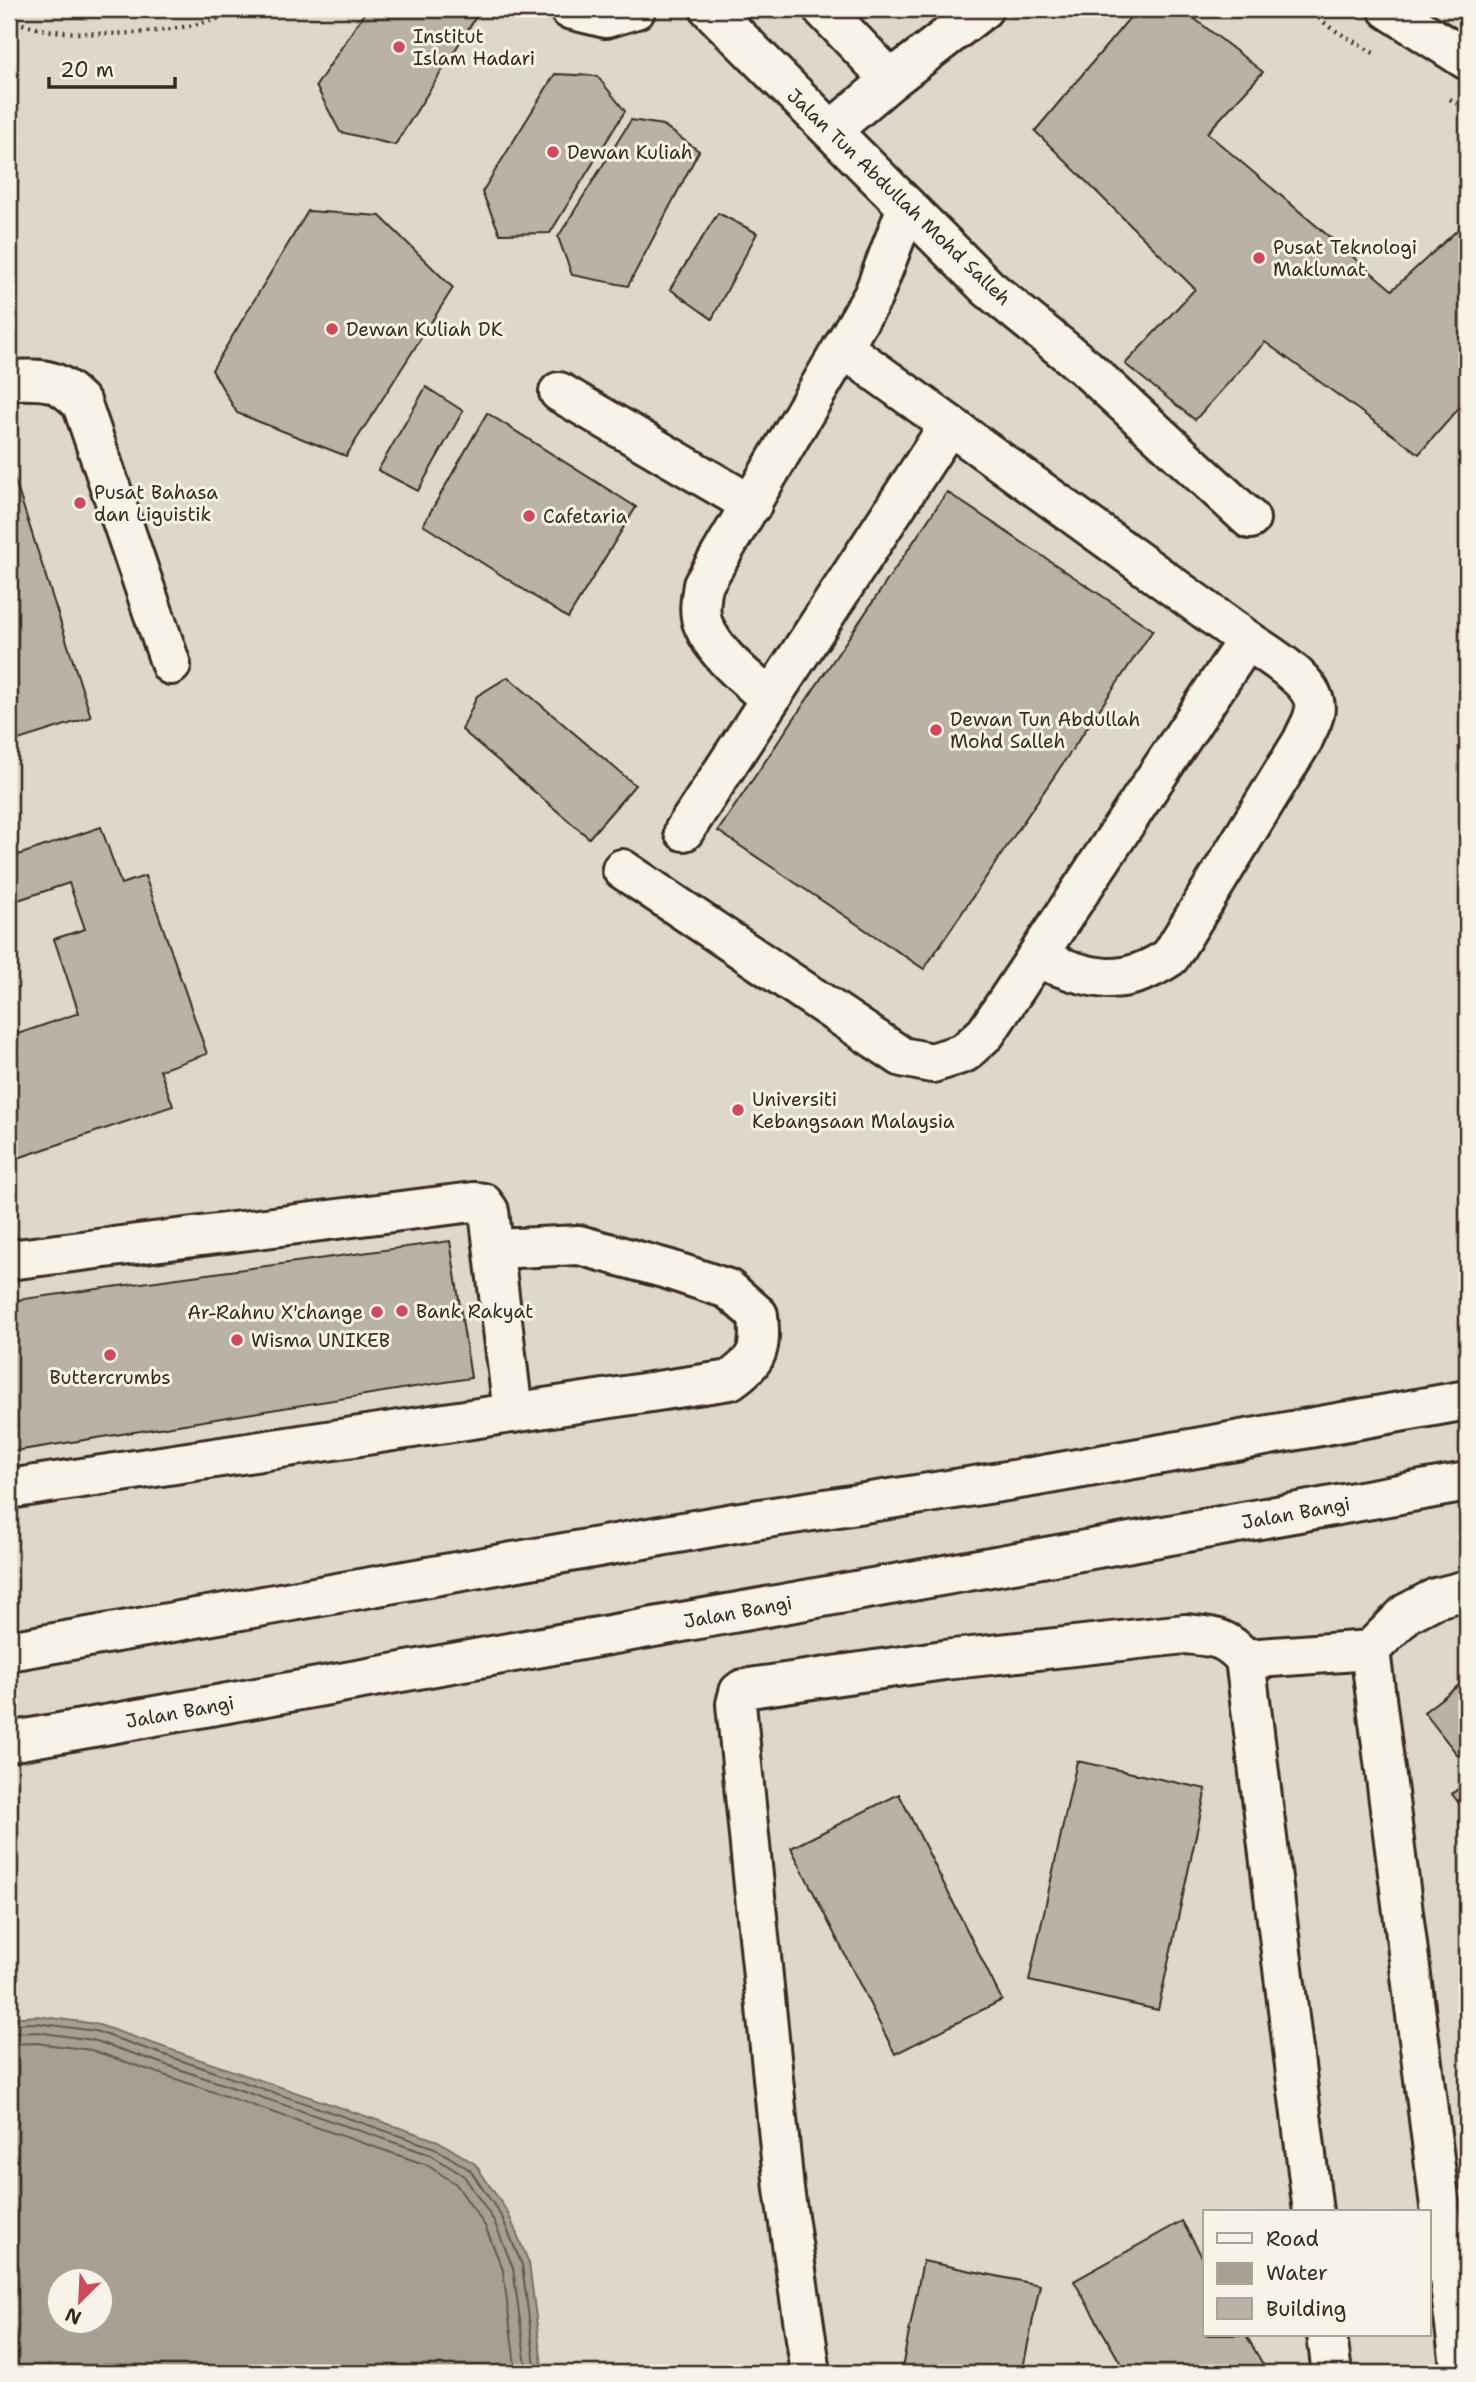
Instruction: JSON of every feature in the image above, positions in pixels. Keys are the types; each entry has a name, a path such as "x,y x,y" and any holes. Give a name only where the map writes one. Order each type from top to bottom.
{"main road":[{"path":"569,9 606,18 636,9"},
{"name":"Jalan Tun Abdullah Mohd Salleh","path":"710,9 988,288 1086,368 1250,519"},
{"path":"823,9 891,80"},
{"path":"832,130 891,80 983,9"},
{"path":"1388,9 1467,60"},
{"path":"770,699 723,656 703,624 700,605 703,585 873,296 907,207"},
{"path":"843,348 1298,677 1311,691 1315,712 1303,740 1170,957 1151,970 1120,979 1085,976 1036,958"},
{"path":"9,380 51,381 69,390 82,404 171,665"},
{"path":"559,392 752,505"},
{"path":"684,831 949,425"},
{"path":"622,869 902,1057 932,1063 964,1053 986,1033 1247,640"},
{"path":"9,1260 473,1202 483,1203 489,1211 513,1413"},
{"path":"9,1489 730,1380 748,1367 761,1343 758,1315 728,1289 579,1245 494,1249"},
{"path":"9,1651 734,1523 1032,1476 1467,1400"},
{"name":"Jalan Bangi","path":"9,1742 1467,1482"},
{"path":"1245,1659 1370,1650 1407,1613 1436,1598 1467,1590"},
{"path":"811,2373 785,2189 736,1704 739,1692 748,1688 944,1660 1185,1634 1230,1642 1245,1659 1312,2210"},
{"path":"1370,1650 1461,2373"},
{"path":"1327,2336 1332,2373"}],"path":[{"path":"9,20 44,30 132,34 218,21 245,9"}],"shaded area":[{"name":"Universiti Kebangsaan Malaysia","path":"9,9 1467,9 1467,2373 9,2373"}],"water":[{"path":"37,2016 96,2024 438,2141 475,2164 508,2213 529,2263 543,2373 9,2373 9,2018"}],"building":[{"name":"Institut Islam Hadari","path":"367,9 481,9 395,145 340,132 316,86"},
{"name":"Pusat Teknologi Maklumat","path":"1137,9 1182,9 1263,72 1207,133 1392,290 1464,224 1467,227 1467,399 1419,454 1265,342 1195,420 1125,364 1195,289 1035,131"},
{"name":"Dewan Kuliah","path":"555,74 597,76 625,111 550,233 500,234 482,192"},
{"name":"Dewan Kuliah","path":"631,120 663,125 699,151 628,286 572,275 558,237"},
{"name":"Dewan Kuliah DK","path":"308,211 380,216 453,288 346,456 237,413 212,370"},
{"path":"718,213 757,233 712,319 670,289"},
{"path":"426,387 463,411 418,491 378,470"},
{"name":"Cafetaria","path":"487,413 636,507 568,618 423,525"},
{"path":"9,462 91,717 9,743"},
{"name":"Dewan Tun Abdullah Mohd Salleh","path":"947,492 1153,630 924,969 718,831"},
{"path":"508,677 635,785 589,838 462,730 477,696"},
{"path":"101,827 121,884 145,876 207,1054 160,1070 173,1106 9,1161 9,1037 79,1013 54,939 85,929 69,883 9,903 9,858"},
{"name":"Wisma UNIKEB","path":"450,1241 471,1378 9,1452 9,1301"},
{"path":"1467,1679 1467,1767 1424,1712"},
{"path":"1077,1761 1206,1789 1158,2010 1029,1981"},
{"path":"1467,1781 1467,1814 1452,1794"},
{"path":"899,1794 1002,2000 895,2054 791,1848"},
{"path":"1182,2221 1203,2258 1203,2336 1247,2336 1268,2373 1126,2373 1074,2281"},
{"path":"923,2261 1040,2285 1022,2373 901,2373"}],"place":[{"name":"Institut Islam Hadari","path":"399,47"},
{"name":"Dewan Kuliah","path":"553,152"},
{"name":"Pusat Teknologi Maklumat","path":"1259,258"},
{"name":"Dewan Kuliah DK","path":"332,329"},
{"name":"Pusat Bahasa dan Liguistik","path":"80,503"},
{"name":"Cafetaria","path":"529,516"},
{"name":"Dewan Tun Abdullah Mohd Salleh","path":"936,730"},
{"name":"Universiti Kebangsaan Malaysia","path":"738,1110"},
{"name":"Bank Rakyat","path":"402,1311"},
{"name":"Ar-Rahnu X'change","path":"377,1312"},
{"name":"Wisma UNIKEB","path":"237,1340"},
{"name":"Buttercrumbs","path":"110,1355"}]}
